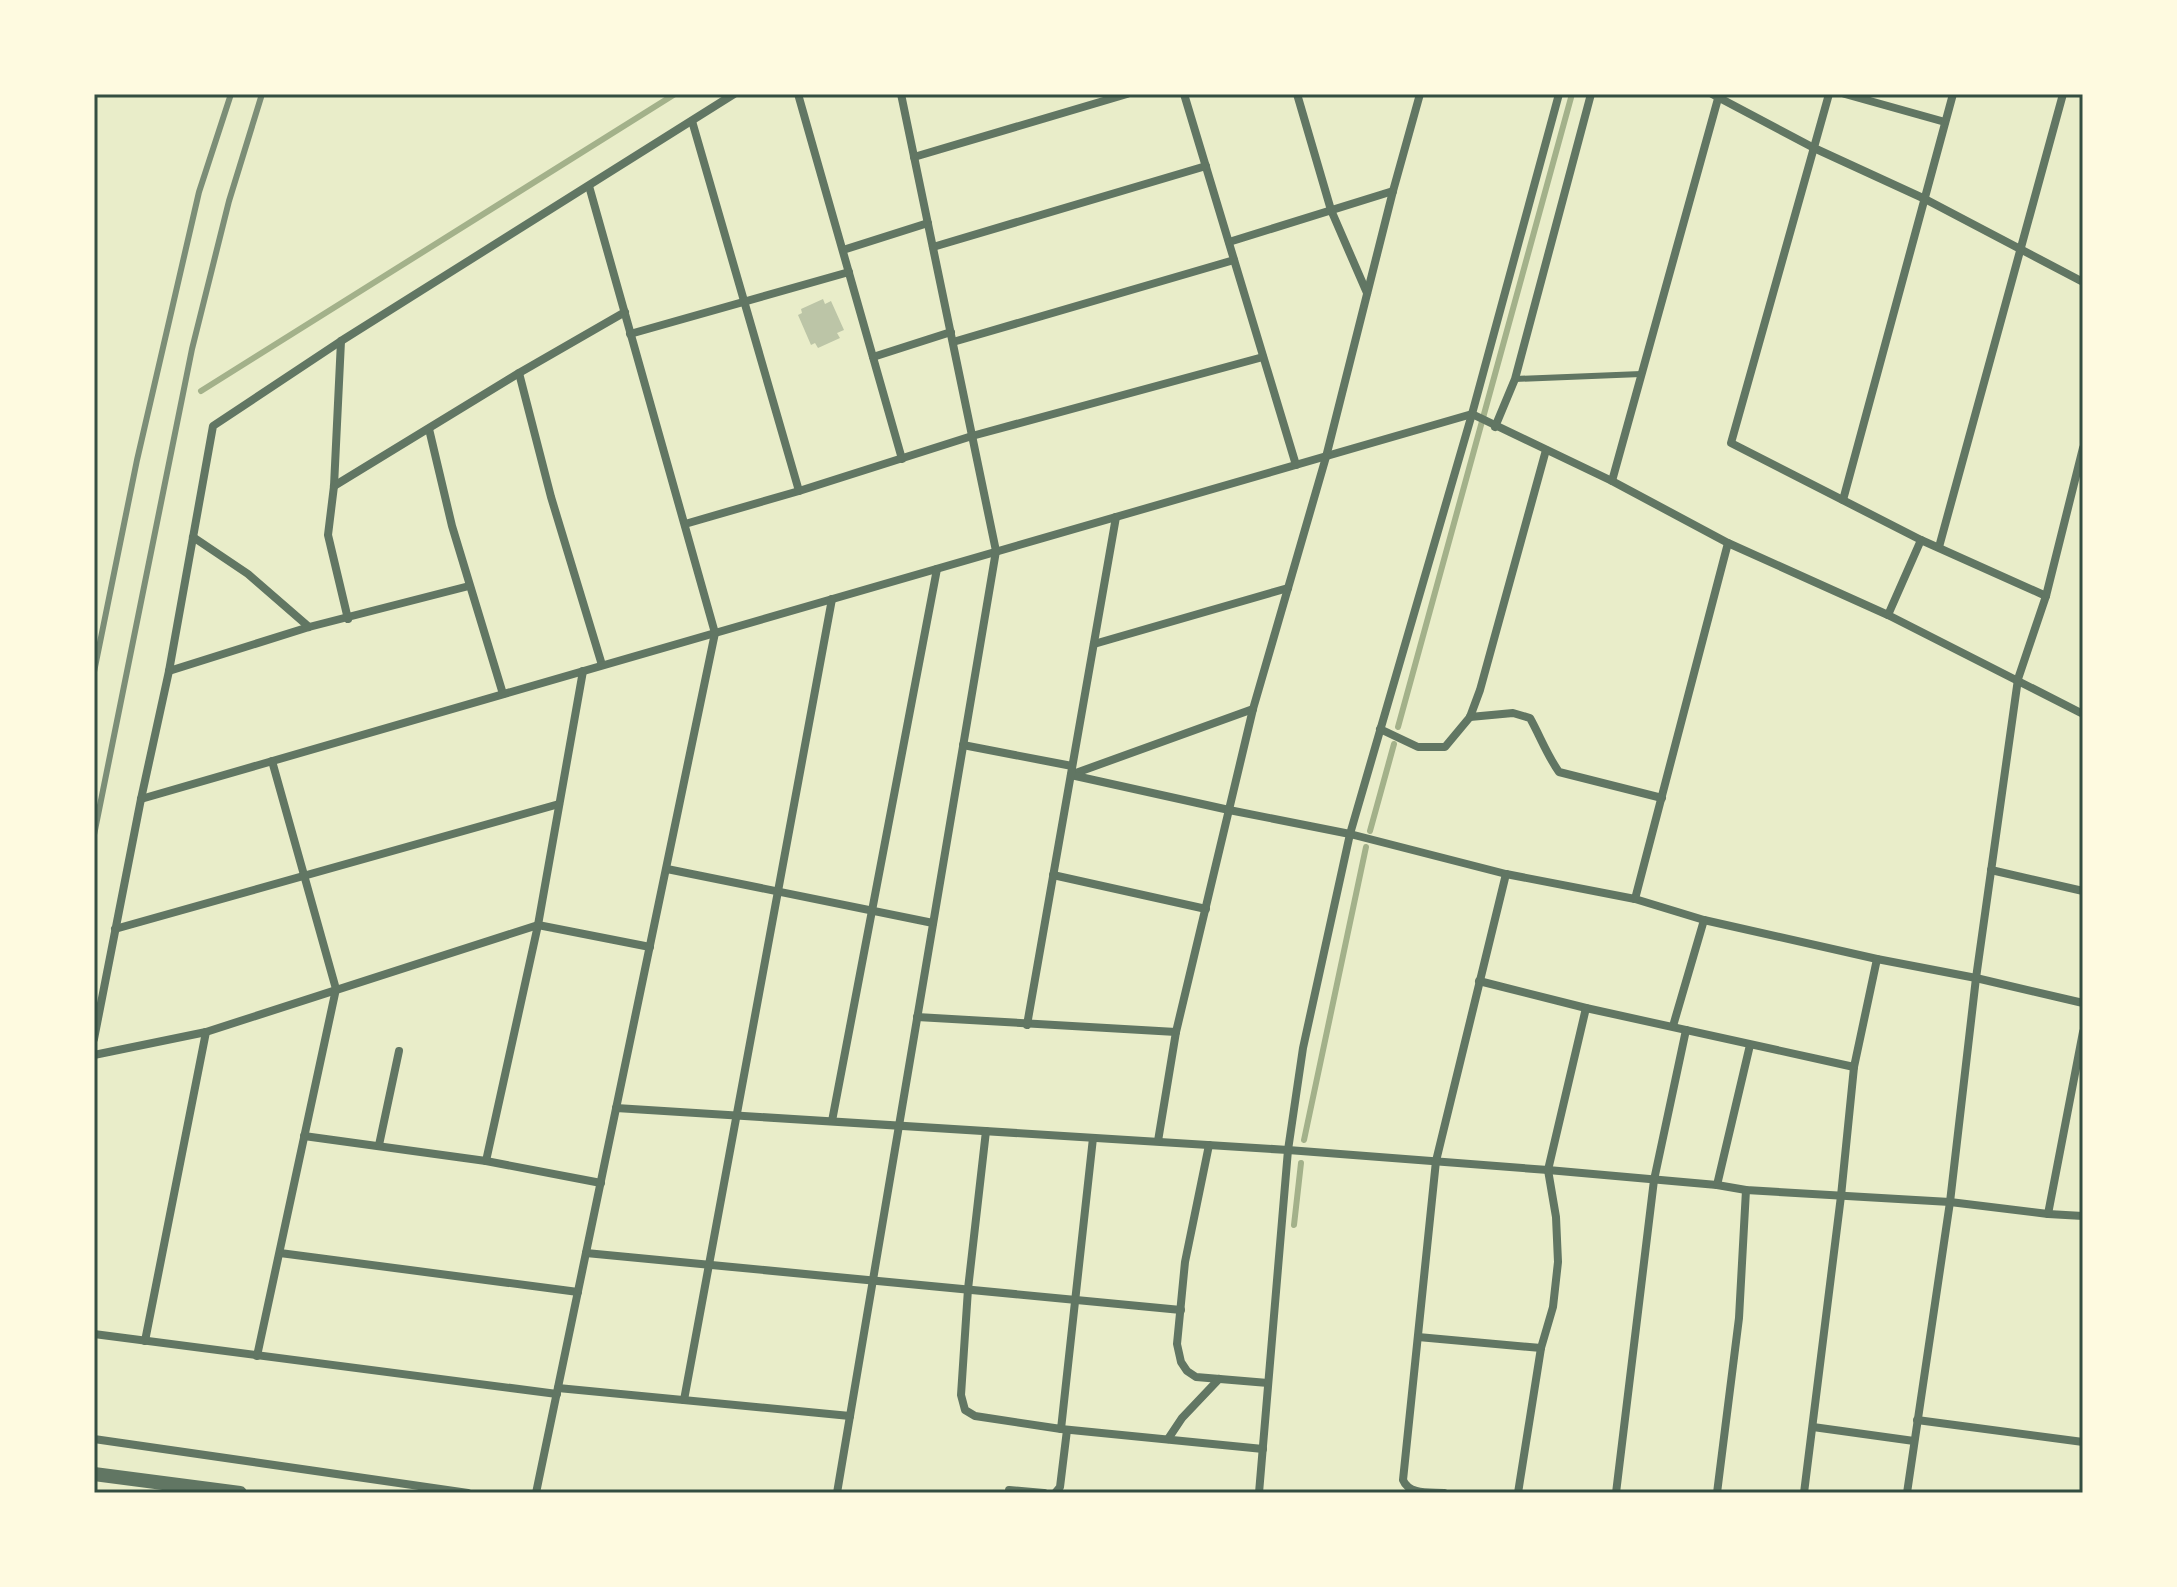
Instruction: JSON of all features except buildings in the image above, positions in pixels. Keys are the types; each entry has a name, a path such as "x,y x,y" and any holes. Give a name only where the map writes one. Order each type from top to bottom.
{"street":[{"path":"94,1039 169,671 213,426 341,341 734,94"},
{"path":"798,94 902,459"},
{"path":"837,1493 996,551 901,94"},
{"path":"914,157 1127,94"},
{"path":"1184,94 1296,465"},
{"path":"1297,94 1331,210 1367,293"},
{"path":"1158,1141 1176,1032 1253,709 1326,457 1420,94"},
{"path":"1259,1493 1288,1150 1303,1048 1350,834 1472,414 1559,94"},
{"path":"1495,427 1515,379 1591,94"},
{"path":"1829,94 1731,443 1921,540 2046,596"},
{"path":"1845,94 1945,122"},
{"path":"1843,500 1953,94"},
{"path":"1939,547 2063,94"},
{"path":"1612,481 1717,95 1814,148 1925,199 2083,282"},
{"path":"692,121 799,491"},
{"path":"933,247 1206,166"},
{"path":"536,1493 715,633 589,186"},
{"path":"1229,242 1393,191"},
{"path":"843,250 928,223"},
{"path":"953,342 1234,260"},
{"path":"630,334 849,272"},
{"path":"334,486 625,312"},
{"path":"873,357 951,332"},
{"path":"341,341 334,486 328,535 348,619"},
{"path":"685,524 972,436 1263,357"},
{"path":"519,373 551,497 602,665"},
{"path":"141,799 1472,414 1612,481 1728,543 1888,615 2083,714"},
{"path":"429,429 452,526 503,694"},
{"path":"1907,1493 1950,1202 1976,978 2018,679 2046,596 2083,448"},
{"path":"1380,729 1418,747 1445,747 1470,717 1546,450"},
{"path":"1027,1025 1116,517"},
{"path":"193,537 248,574 309,627"},
{"path":"1888,615 1921,540"},
{"path":"1635,899 1728,543"},
{"path":"832,1121 937,569"},
{"path":"169,671 309,627 469,586"},
{"path":"1094,644 1288,588"},
{"path":"684,1400 832,599"},
{"path":"486,1161 538,925 583,671"},
{"path":"1072,770 1253,709"},
{"path":"1470,717 1513,713 1530,718 1545,753 1559,772 1662,798"},
{"path":"963,745 1229,810 1350,834 1506,874 1635,899 1704,920 2083,1003"},
{"path":"257,1356 336,989 272,761"},
{"path":"115,929 559,804"},
{"path":"667,869 933,923"},
{"path":"1991,870 2083,891"},
{"path":"1444,1493 1411,1490 1403,1480 1436,1161 1506,874"},
{"path":"1053,875 1206,909"},
{"path":"1673,1026 1704,920"},
{"path":"94,1055 206,1032 538,925 650,947"},
{"path":"1804,1493 1854,1067 1877,959"},
{"path":"1479,981 1854,1067"},
{"path":"1518,1493 1541,1348 1553,1307 1558,1262 1556,1217 1548,1170 1586,1008"},
{"path":"917,1017 1176,1032"},
{"path":"1616,1493 1654,1180 1686,1030"},
{"path":"145,1341 206,1032"},
{"path":"2048,1214 2083,1032"},
{"path":"1717,1185 1750,1045"},
{"path":"379,1145 399,1051"},
{"path":"616,1108 1288,1150 1548,1170 1746,1190 1950,1202 2083,1216"},
{"path":"986,1131 968,1289 961,1395 965,1410 975,1416 1064,1429 1263,1449"},
{"path":"304,1136 486,1161 601,1183"},
{"path":"1055,1493 1060,1487 1093,1138"},
{"path":"1209,1145 1185,1262 1177,1344 1181,1362 1196,1377 1268,1383"},
{"path":"1717,1493 1737,1330 1746,1190"},
{"path":"280,1253 578,1292"},
{"path":"586,1253 1181,1310"},
{"path":"94,1334 557,1391 850,1416"},
{"path":"1418,1337 1541,1348"},
{"path":"1168,1439 1182,1418 1219,1379"},
{"path":"1917,1420 2083,1442"},
{"path":"1813,1427 1914,1441"},
{"path":"94,1439 468,1493"},
{"path":"94,1474 240,1493"},
{"path":"1009,1490 1044,1493"}],"lane":[{"path":"1515,379 1641,374"}],"waterway":[{"path":"201,391 675,94"},
{"path":"1398,727 1572,94"},
{"path":"1370,831 1394,744"},
{"path":"1304,1140 1366,847"},
{"path":"1294,1225 1301,1163"}],"railway":[{"path":"94,672 137,460 199,192 231,94"},
{"path":"94,835 192,349 229,201 262,94"}]}
